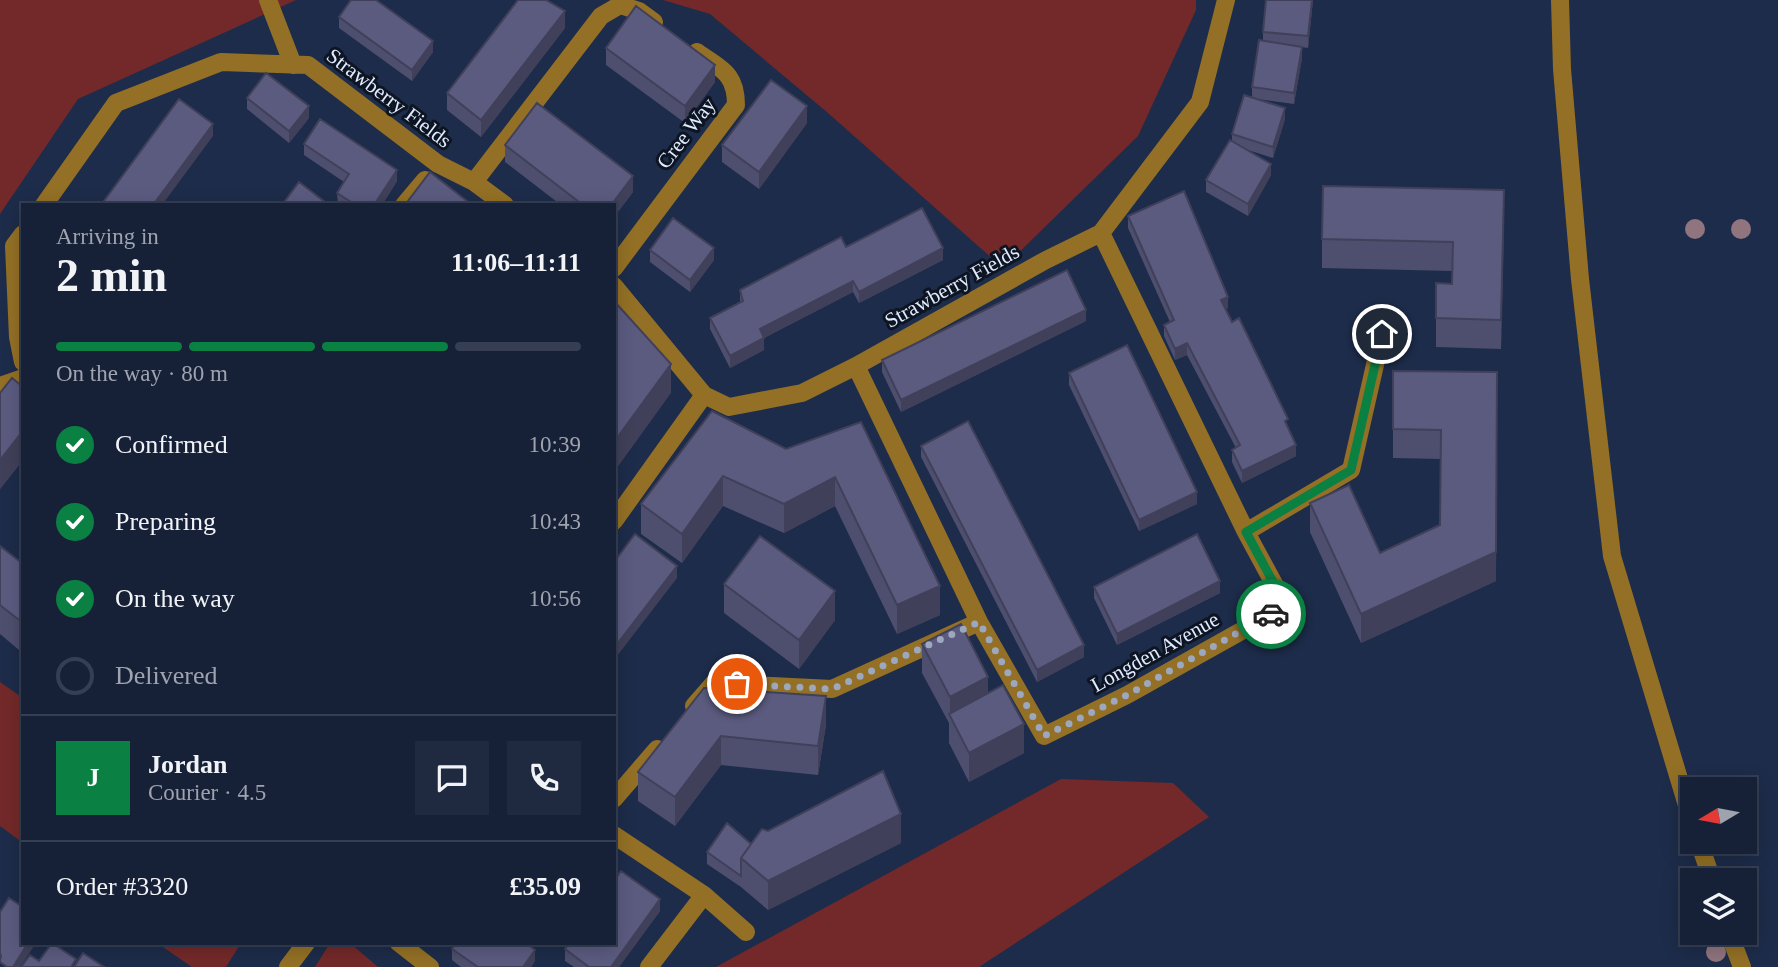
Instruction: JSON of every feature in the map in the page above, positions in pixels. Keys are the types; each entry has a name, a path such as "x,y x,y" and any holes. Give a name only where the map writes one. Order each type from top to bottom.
{"street":[{"path":"268,0 293,65"},
{"name":"Strawberry Fields","path":"704,395 729,407 802,393 856,366 1046,260 1101,233 1200,102 1226,0"},
{"path":"1559,0 1562,69 1580,279 1612,555 1680,782"},
{"name":"Cree Way","path":"474,182 601,16 620,5 639,11 730,76 736,105 616,265"},
{"name":"Strawberry Fields","path":"45,203 116,103 221,62 309,65 439,164 474,182 502,203"},
{"path":"406,203 439,164"},
{"name":"Longden Avenue","path":"856,366 979,622 1044,736 1127,695 1286,606 1246,532 1101,233"},
{"path":"21,237 15,246 18,337 21,352"},
{"path":"616,288 704,395 616,518"},
{"path":"1246,532 1351,470 1382,334"},
{"path":"0,386 21,379"},
{"path":"687,715 714,683 832,689 979,622"},
{"path":"616,797 668,736"},
{"path":"616,836 704,895 746,932"},
{"path":"649,967 704,895"},
{"path":"288,967 304,945"},
{"path":"401,945 430,967"},
{"path":"1734,945 1742,967"}],"shaded area":[{"path":"0,0 296,0 78,99 0,214"},
{"path":"663,0 1196,0 1196,10 1138,136 1003,268 828,113 710,14"},
{"path":"0,682 21,697 21,842 0,826"},
{"path":"1061,779 1173,783 1209,817 979,967 716,967"},
{"path":"160,945 240,945 226,967 192,967"},
{"path":"329,945 352,945 378,967 315,967"}],"building":[{"path":"351,0 376,0 433,41 412,70 339,17"},
{"path":"518,0 546,0 565,11 481,120 447,93"},
{"path":"1266,0 1312,0 1308,36 1263,32"},
{"path":"636,6 715,65 685,106 606,48"},
{"path":"1259,40 1302,47 1294,93 1252,87"},
{"path":"266,73 309,106 289,131 247,98"},
{"path":"771,80 807,106 759,172 722,145"},
{"path":"1244,95 1285,108 1273,147 1232,134"},
{"path":"179,99 213,124 154,203 102,203"},
{"path":"537,103 633,176 613,203 580,203 505,145"},
{"path":"320,119 397,170 375,203 353,203 337,193 349,174 304,144"},
{"path":"1230,140 1271,164 1248,204 1206,180"},
{"path":"430,172 469,203 407,203"},
{"path":"299,182 326,203 283,203"},
{"path":"1323,186 1504,190 1501,320 1436,318 1436,283 1452,284 1453,242 1322,239"},
{"path":"1184,191 1228,297 1221,300 1232,322 1239,318 1288,419 1285,421 1296,445 1242,471 1232,450 1240,445 1187,343 1175,349 1164,325 1174,320 1128,216"},
{"path":"922,208 943,248 859,292 853,281 760,329 764,338 730,356 710,318 743,301 740,290 841,237 846,247"},
{"path":"673,218 714,248 690,280 650,250"},
{"path":"1067,270 1086,310 901,400 882,360"},
{"path":"616,303 671,364 616,439"},
{"path":"1127,345 1197,492 1139,520 1069,373"},
{"path":"1393,371 1497,372 1496,552 1361,614 1310,503 1349,485 1380,553 1440,525 1441,430 1393,429"},
{"path":"12,378 21,385 21,438 19,436 0,460 0,393"},
{"path":"712,411 786,449 861,422 940,586 897,605 835,477 784,504 723,476 682,534 641,504"},
{"path":"968,421 1084,645 1037,670 921,446"},
{"path":"635,534 677,566 616,645 616,559"},
{"path":"1197,534 1220,581 1117,634 1094,587"},
{"path":"760,536 835,591 799,640 724,584"},
{"path":"0,546 21,562 21,618 19,620 0,605"},
{"path":"961,624 988,677 950,697 922,644"},
{"path":"1003,685 1024,724 969,753 949,714"},
{"path":"704,688 826,696 818,746 721,736 675,797 638,772"},
{"path":"883,771 901,814 768,881 741,858 762,829 768,831"},
{"path":"727,823 751,844 741,858 741,876 707,852"},
{"path":"621,871 660,899 611,967 589,967 565,949 568,945 616,945 616,878"},
{"path":"9,898 21,906 21,945 27,945 13,967 7,967 0,962 0,912"},
{"path":"51,945 55,945 76,959 71,967 21,967 30,955 39,961"},
{"path":"455,945 529,945 535,950 523,967 478,967 452,949"},
{"path":"83,953 104,967 74,967"}],"way so far":[{"path":"737,684 832,689 979,622 1044,736 1127,695 1271,614"}],"route":[{"path":"1271,614 1286,606 1246,532 1351,470 1382,334"}]}
